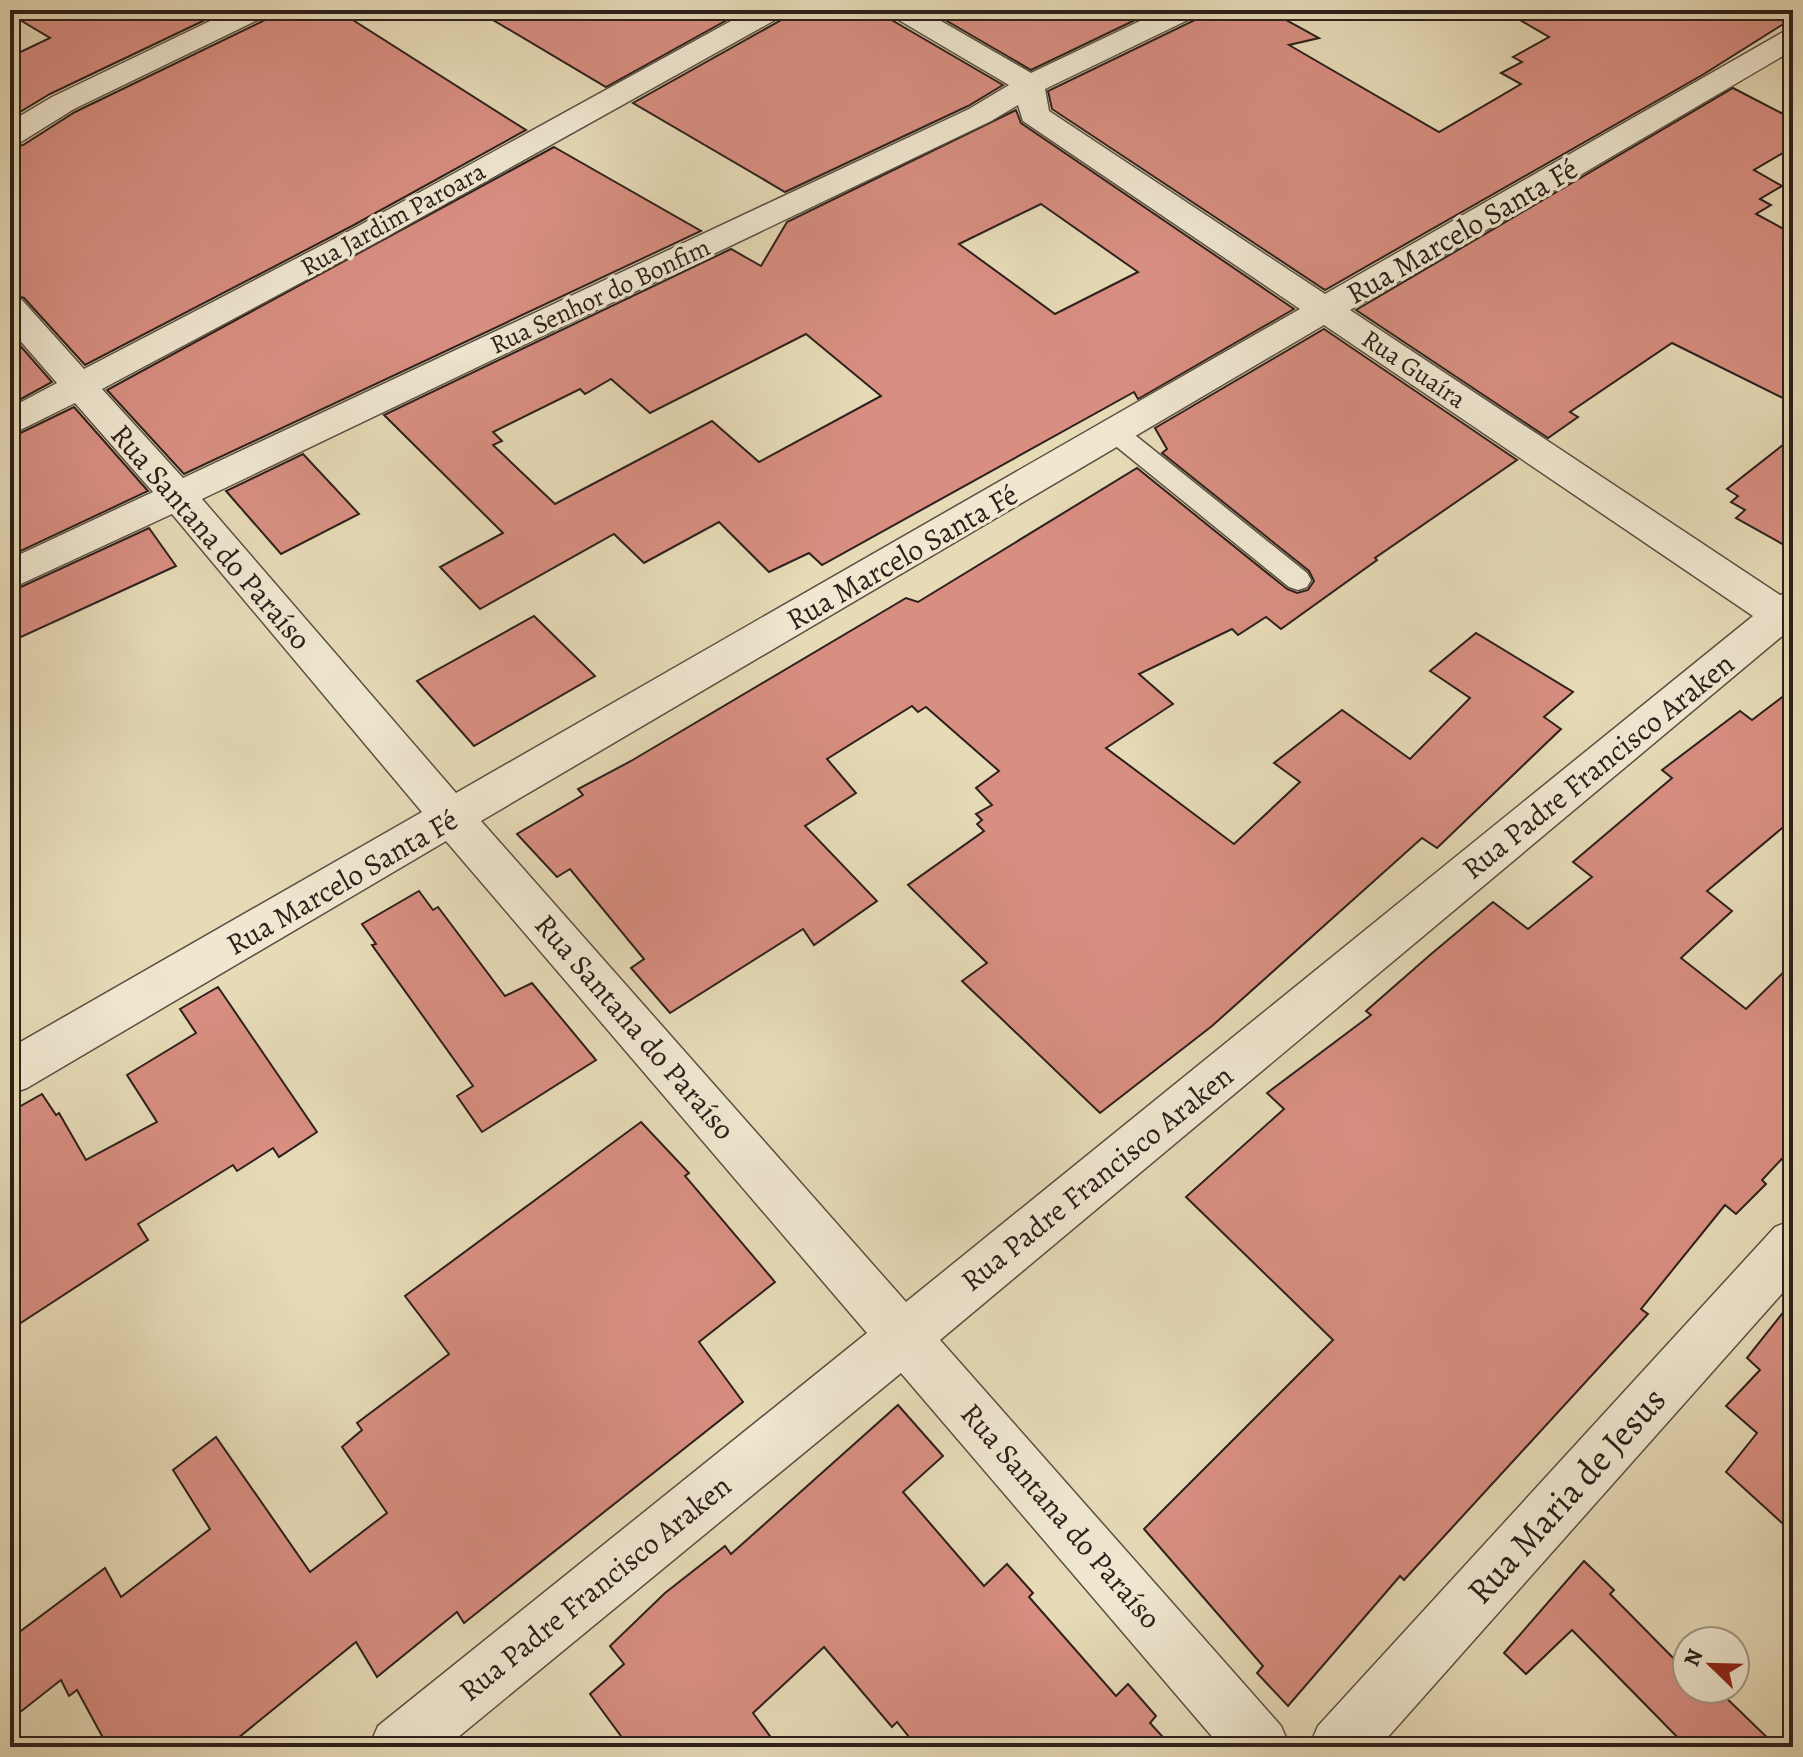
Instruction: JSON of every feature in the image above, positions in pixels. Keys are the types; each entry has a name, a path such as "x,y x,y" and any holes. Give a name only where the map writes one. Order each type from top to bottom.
{"street":[{"path":"10,135 63,103 256,10"},
{"name":"Rua Jardim Paroara","path":"10,423 364,236 772,10"},
{"path":"902,10 1030,85"},
{"name":"Rua Senhor do Bonfim","path":"10,575 980,115 1030,85 1186,10"},
{"name":"Rua Marcelo Santa Fé","path":"10,1073 1793,38"},
{"name":"Rua Guaíra","path":"1030,85 1034,115 1326,310 1787,610"},
{"name":"Rua Santana do Paraíso","path":"10,308 179,497 452,818 1260,1747"},
{"name":"Rua Padre Francisco Araken","path":"399,1747 905,1336 1787,610"},
{"name":"Rua Maria de Jesus","path":"1339,1747 1793,1244"}],"lane":[{"path":"1116,433 1298,580"}],"building":[{"path":"10,10 226,10 50,94 10,118 10,57 50,38 10,14"},
{"path":"273,10 337,10 526,130 352,226 85,365 24,298 10,294 10,147 23,145 75,112 267,19"},
{"path":"476,10 745,10 606,87"},
{"path":"789,10 885,10 890,19 1003,85 968,106 785,192 633,103 783,19"},
{"path":"928,10 1156,10 1031,70"},
{"path":"1203,10 1268,10 1319,38 1289,45 1439,132 1521,84 1501,73 1522,62 1513,57 1549,37 1503,10 1793,10 1793,18 1704,74 1325,290 1052,109 1048,91 1197,19"},
{"path":"1733,88 1793,119 1793,147 1754,170 1782,186 1760,199 1771,205 1756,214 1793,234 1793,403 1672,343 1570,412 1578,417 1548,438 1356,310"},
{"path":"1016,110 1021,123 1294,309 1138,399 1134,392 822,565 809,553 769,572 719,522 644,563 614,534 480,609 440,567 503,533 384,415 731,249 761,266 787,222","holes":["1041,204 1138,272 1055,314 959,244","806,334 881,396 759,462 712,421 555,504 493,445 502,441 493,432 580,389 585,394 611,379 650,413"]},
{"path":"554,147 701,231 184,474 107,390"},
{"path":"1324,329 1517,460 1375,558 1377,560 1281,629 1266,617 1238,635 1232,629 1139,674 1173,704 1106,748 1234,844 1300,782 1274,763 1342,710 1410,759 1470,698 1430,671 1476,633 1573,692 1544,717 1561,729 1437,848 1422,838 1212,1026 1100,1113 962,981 987,963 908,885 984,831 977,824 982,820 976,814 992,805 976,788 999,771 926,707 918,712 912,706 827,759 856,793 805,826 877,901 814,945 803,929 670,1013 631,968 644,959 570,869 557,877 517,834 583,795 578,789 631,761 906,598 918,602 1137,468 1287,589 1297,593 1308,590 1314,581 1309,571 1162,453 1167,449 1155,428"},
{"path":"10,334 52,382 10,405"},
{"path":"74,407 148,491 10,556 10,438"},
{"path":"1793,437 1793,550 1736,518 1745,510 1731,502 1738,496 1727,489"},
{"path":"303,454 359,514 281,554 226,491"},
{"path":"149,528 176,566 10,642 10,592"},
{"path":"534,616 595,676 474,746 417,681"},
{"path":"1793,689 1793,819 1707,891 1732,911 1681,958 1746,1009 1793,963 1793,1147 1762,1180 1766,1184 1736,1214 1725,1205 1641,1309 1648,1314 1404,1580 1400,1576 1288,1706 1257,1673 1263,1666 1144,1529 1333,1340 1186,1197 1284,1109 1267,1093 1371,1015 1366,1011 1493,902 1528,929 1592,877 1573,862 1672,778 1662,770 1740,711 1752,720"},
{"path":"419,891 433,910 438,907 505,996 532,983 596,1060 482,1132 457,1096 473,1086 372,945 376,944 362,924"},
{"path":"218,987 317,1132 279,1157 273,1148 237,1171 233,1165 138,1224 148,1240 10,1330 10,1112 42,1094 56,1115 59,1113 86,1160 157,1122 127,1075 196,1033 180,1009"},
{"path":"641,1122 689,1173 685,1176 775,1282 699,1342 743,1402 464,1623 457,1612 377,1677 356,1642 227,1747 108,1747 77,1690 69,1696 61,1680 10,1720 10,1639 105,1568 121,1597 210,1529 173,1470 216,1437 310,1572 387,1513 342,1447 362,1430 357,1423 449,1354 405,1296"},
{"path":"1793,1300 1793,1533 1726,1472 1757,1433 1726,1406 1760,1370 1747,1358"},
{"path":"898,1405 943,1456 903,1492 984,1586 1007,1564 1033,1593 1029,1597 1116,1696 1128,1684 1156,1716 1150,1723 1172,1747 917,1747 897,1722 892,1727 824,1647 753,1713 778,1747 629,1747 590,1694 624,1664 610,1646 665,1593 725,1546 731,1554"},
{"path":"1584,1561 1614,1590 1610,1594 1671,1656 1671,1705 1734,1705 1777,1747 1687,1747 1572,1630 1526,1674 1504,1653"}]}
